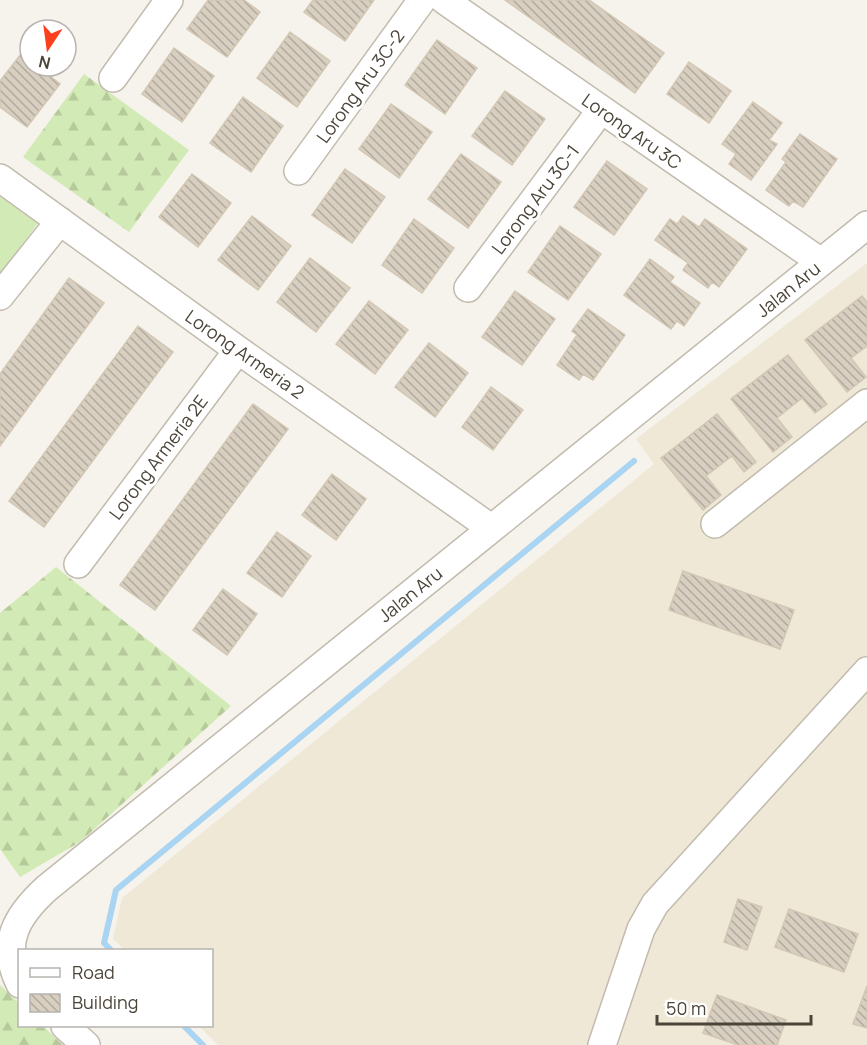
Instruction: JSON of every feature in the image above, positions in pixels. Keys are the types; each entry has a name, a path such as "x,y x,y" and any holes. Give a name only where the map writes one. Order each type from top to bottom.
{"street":[{"path":"113,78 169,0"},
{"name":"Lorong Aru 3C-2","path":"298,171 422,0"},
{"name":"Lorong Aru 3C","path":"444,0 821,262"},
{"name":"Lorong Aru 3C-1","path":"468,288 601,110"},
{"name":"Lorong Armeria 2","path":"0,178 238,350 491,528"},
{"path":"0,296 60,221"},
{"name":"Jalan Aru","path":"18,982 9,974 3,961 0,949 3,936 11,920 46,888 867,225"},
{"name":"Lorong Armeria 2E","path":"78,564 238,350"},
{"path":"715,524 867,403"},
{"path":"602,1045 641,929 655,904 867,671"},
{"path":"66,1027 86,1045"}],"shaded area":[{"path":"867,263 867,1045 218,1045 200,1027 213,1027 213,949 124,949 113,939 122,898 654,464 636,439"}],"green space":[{"path":"84,74 189,150 129,232 23,157"},
{"path":"0,195 38,223 0,275"},
{"path":"56,567 231,706 80,842 20,877 0,849 0,613"},
{"path":"0,985 18,1002 18,1027 44,1027 63,1045 0,1045"}],"building":[{"path":"208,0 244,0 260,12 227,57 187,29"},
{"path":"313,0 374,0 345,41 304,12"},
{"path":"505,0 589,0 664,53 635,93"},
{"path":"290,32 330,61 297,107 257,78"},
{"path":"437,40 477,68 445,114 405,85"},
{"path":"174,48 214,76 182,122 142,94"},
{"path":"18,58 18,78 52,78 60,84 27,127 0,107 0,81"},
{"path":"689,62 731,91 709,123 667,94"},
{"path":"505,91 545,119 512,165 472,136"},
{"path":"243,97 283,126 251,172 210,143"},
{"path":"753,102 782,123 769,140 777,144 751,180 729,164 736,154 722,144"},
{"path":"391,104 432,132 399,178 359,149"},
{"path":"800,134 837,159 803,207 793,201 789,206 766,190 786,162 782,159"},
{"path":"461,154 501,182 468,228 428,199"},
{"path":"607,161 647,189 614,235 574,207"},
{"path":"345,169 385,197 352,243 312,215"},
{"path":"192,174 231,203 198,247 159,217"},
{"path":"252,216 291,246 258,290 218,260"},
{"path":"683,216 699,227 705,219 747,249 719,287 712,282 708,288 683,270 688,263 655,240 670,219 677,224"},
{"path":"414,219 454,248 422,293 382,265"},
{"path":"560,226 601,254 568,300 528,272"},
{"path":"310,258 350,288 316,332 277,302"},
{"path":"650,259 674,277 670,282 700,303 684,326 677,321 671,329 624,295"},
{"path":"69,278 104,303 0,446 0,374"},
{"path":"515,291 555,319 522,365 482,337"},
{"path":"862,296 867,302 867,346 851,358 866,377 847,392 805,340"},
{"path":"369,301 408,330 375,374 336,344"},
{"path":"588,309 625,335 593,380 583,374 579,380 557,365 577,335 572,331"},
{"path":"138,326 173,352 44,527 9,501"},
{"path":"429,343 468,373 435,417 395,387"},
{"path":"788,355 827,404 815,413 802,398 777,418 792,437 773,452 731,399"},
{"path":"491,387 523,410 493,450 462,427"},
{"path":"253,404 288,429 155,610 120,585"},
{"path":"717,414 756,462 744,472 732,456 706,476 721,495 703,510 661,458"},
{"path":"332,474 366,499 336,540 302,515"},
{"path":"277,532 311,556 282,597 247,573"},
{"path":"683,571 794,610 780,649 669,610"},
{"path":"223,589 257,614 227,655 193,630"},
{"path":"738,899 762,907 747,950 724,942"},
{"path":"789,909 858,934 844,972 775,947"},
{"path":"867,986 867,1028 853,1024"},
{"path":"717,995 786,1020 777,1045 738,1045 703,1033"}],"waterway":[{"path":"110,949 104,943 116,890 634,461"},
{"path":"185,1027 203,1045"}]}
